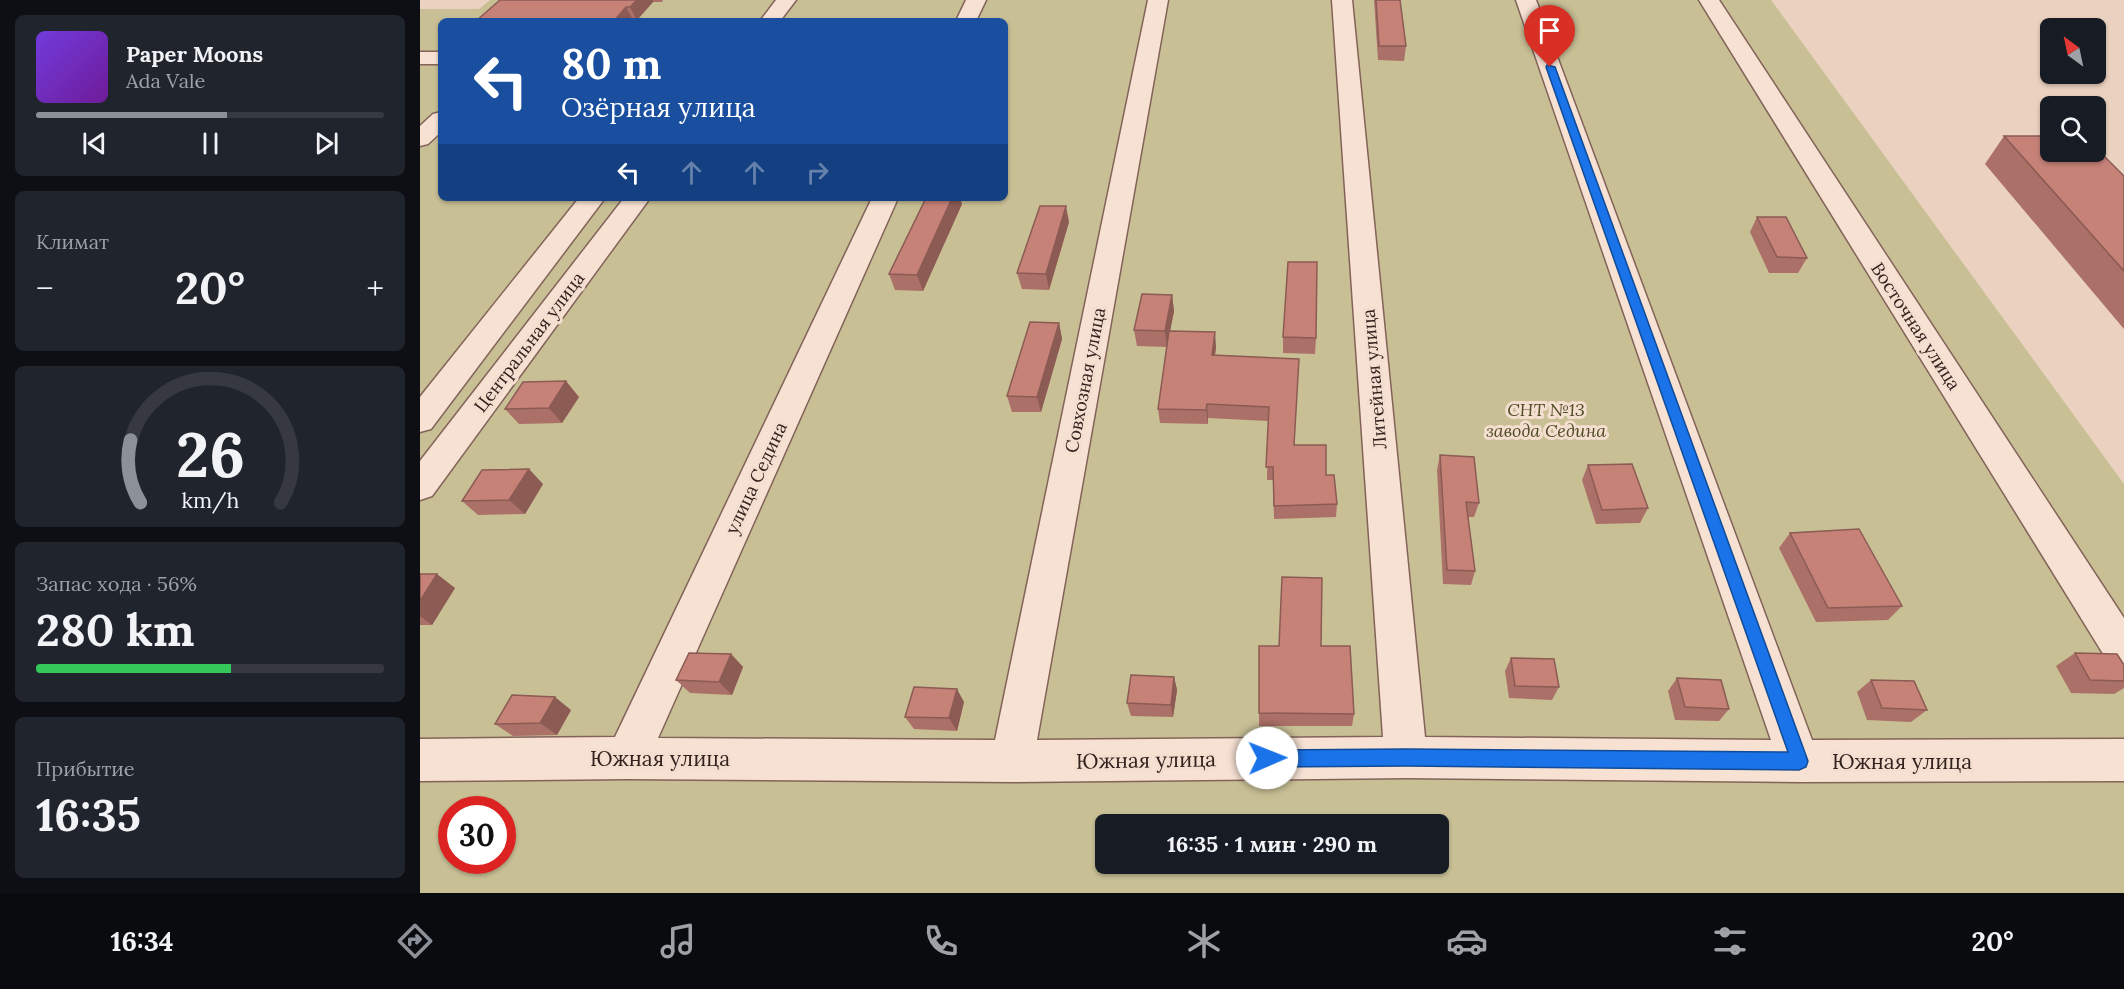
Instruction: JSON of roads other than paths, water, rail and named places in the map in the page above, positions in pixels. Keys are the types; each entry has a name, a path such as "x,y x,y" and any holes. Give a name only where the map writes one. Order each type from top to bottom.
{"street":[{"path":"772,18 786,0"},
{"path":"967,18 976,0"},
{"name":"Совхозная улица","path":"1012,761 1158,0"},
{"name":"Литейная улица","path":"1341,0 1406,757"},
{"path":"1526,0 1799,761"},
{"name":"Восточная улица","path":"1708,0 2124,652"},
{"path":"420,58 438,58"},
{"path":"420,139 438,122"},
{"name":"Центральная улица","path":"420,420 590,201"},
{"name":"Центральная улица","path":"420,486 635,201"},
{"name":"улица Седина","path":"627,758 884,201"},
{"name":"Южная улица","path":"420,760 627,758 1012,761 1406,757 1799,761 2124,760"}],"park label":[{"name":"СНТ №13 завода Седина","path":"1546,419"}]}
